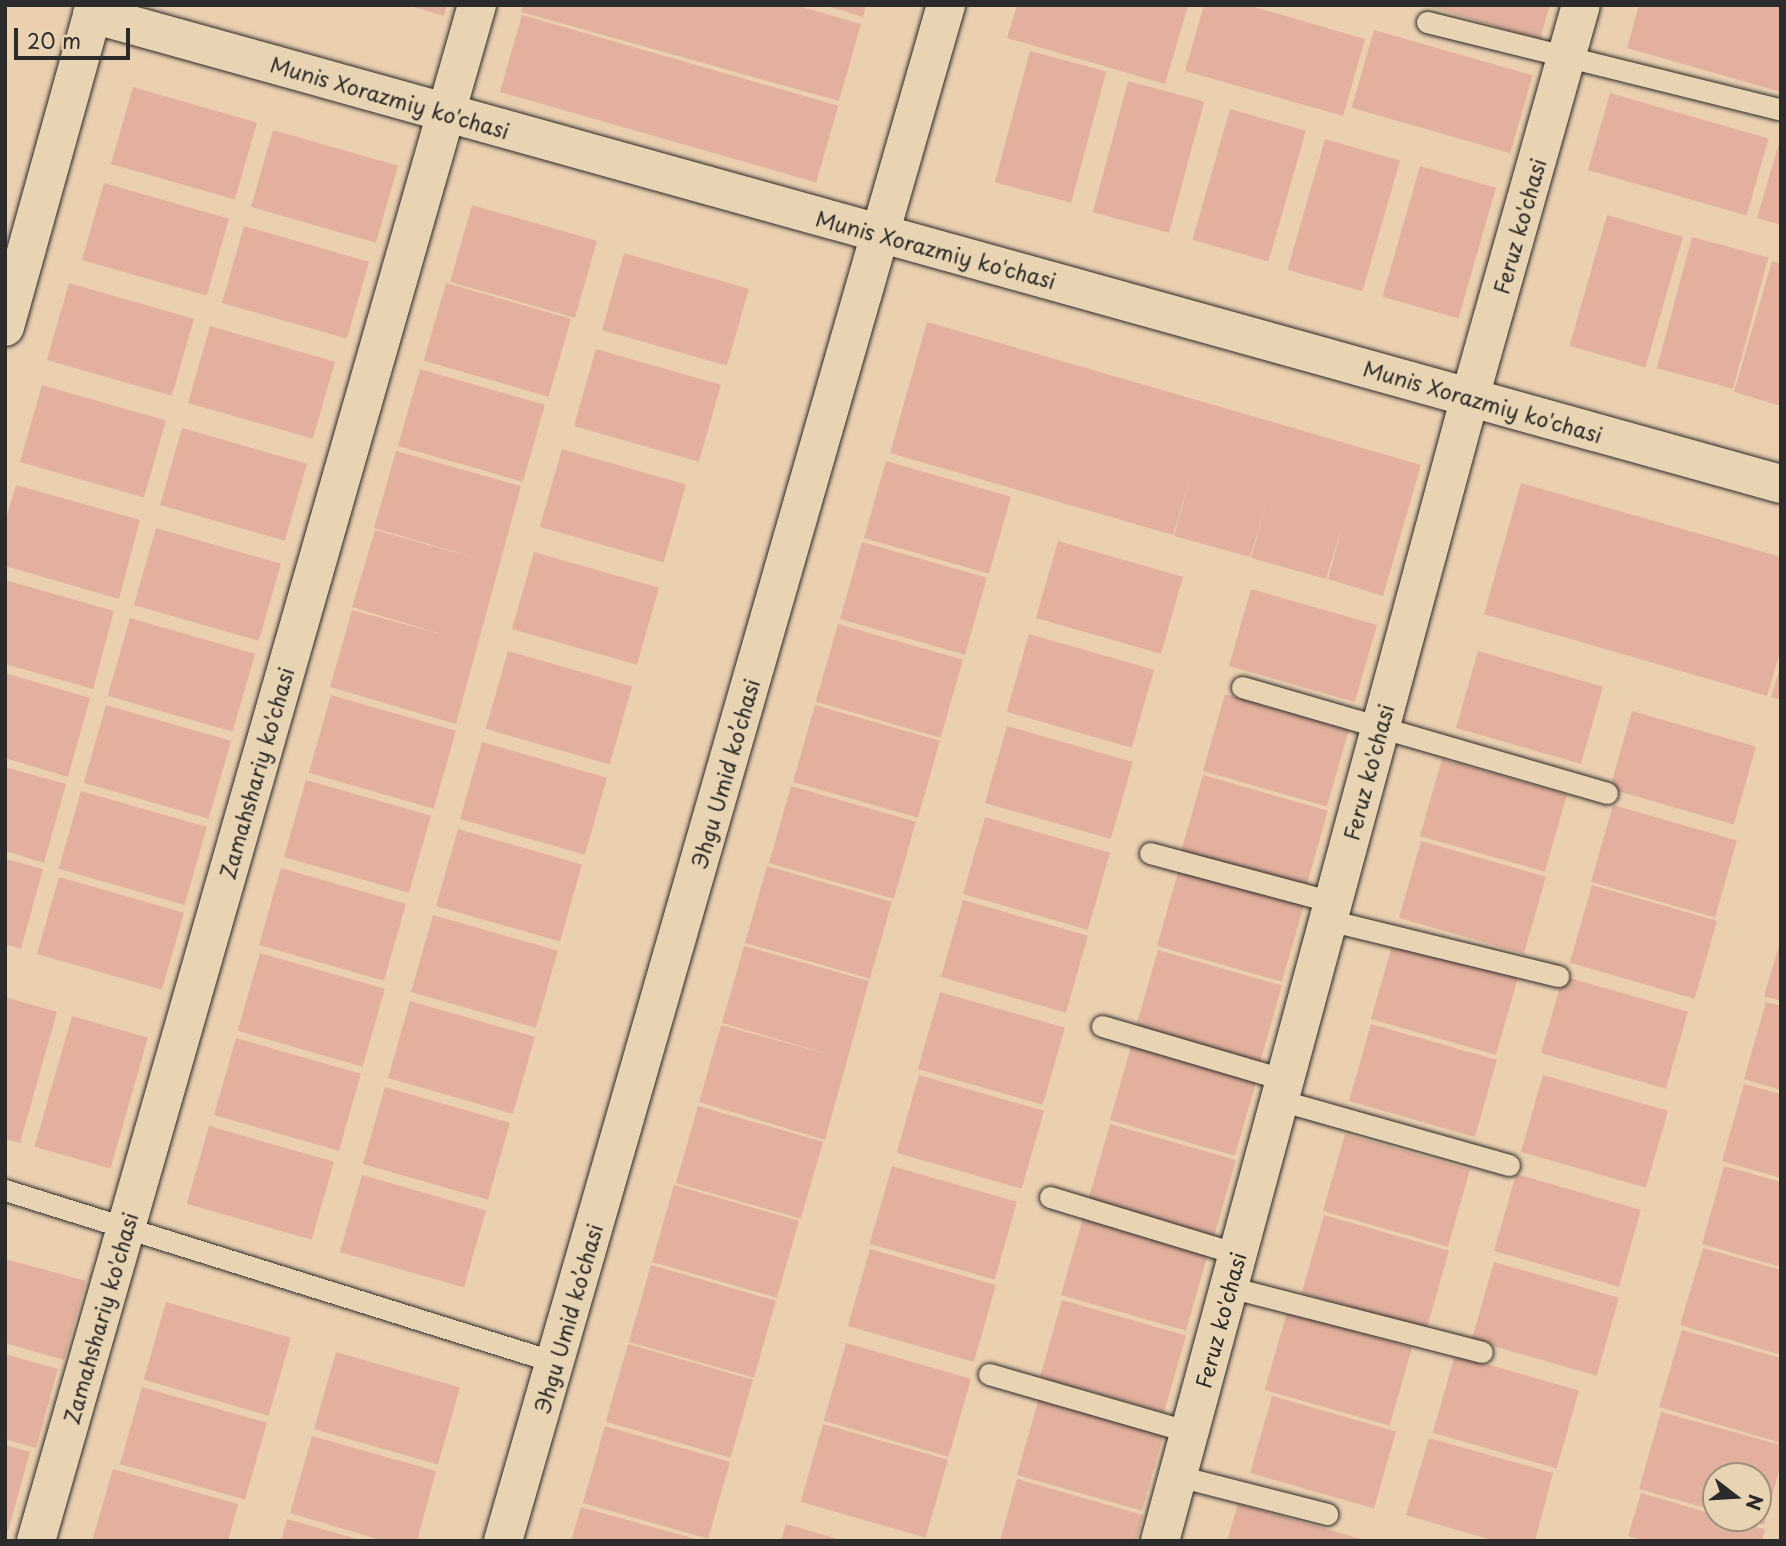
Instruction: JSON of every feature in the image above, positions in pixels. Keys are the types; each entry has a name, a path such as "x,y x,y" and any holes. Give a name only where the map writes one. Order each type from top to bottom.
{"street":[{"name":"Zamahshariy ko'chasi","path":"36,1541 477,5"},
{"name":"Эhgu Umid ko’chasi","path":"503,1541 946,5"},
{"name":"Feruz ko'chasi","path":"1160,1541 1470,397 1581,5"},
{"name":"Munis Xorazmiy ko'chasi","path":"93,10 446,113 1781,484"},
{"path":"5,327 93,10"}],"lane":[{"path":"1427,22 1778,110"},
{"path":"1242,687 1607,793"},
{"path":"1150,853 1331,911 1558,976"},
{"path":"1102,1026 1282,1090 1509,1165"},
{"path":"5,1190 555,1362"},
{"path":"1050,1197 1233,1270 1482,1352"},
{"path":"989,1374 1190,1432"},
{"path":"1178,1476 1327,1514"}],"building":[{"path":"407,5 447,5 444,16"},
{"path":"523,5 795,5 861,24 839,101 521,12"},
{"path":"824,5 866,5 863,17"},
{"path":"1017,5 1188,6 1165,84 1007,38"},
{"path":"1204,5 1248,5 1365,39 1343,116 1185,71"},
{"path":"1424,5 1550,5 1540,39"},
{"path":"1639,5 1771,5 1781,8 1781,92 1627,48"},
{"path":"522,15 838,106 816,183 500,92"},
{"path":"1374,30 1533,75 1510,153 1352,108"},
{"path":"1030,51 1106,71 1071,203 995,182"},
{"path":"1128,81 1204,101 1169,233 1093,212"},
{"path":"133,87 257,123 235,199 111,164"},
{"path":"1610,93 1769,138 1747,215 1588,170"},
{"path":"1230,109 1306,131 1268,262 1193,240"},
{"path":"273,130 398,166 376,243 251,207"},
{"path":"1781,136 1781,225 1757,218"},
{"path":"1325,139 1400,160 1362,291 1288,270"},
{"path":"1420,166 1496,188 1458,319 1383,297"},
{"path":"104,183 229,219 207,296 82,260"},
{"path":"472,205 597,241 575,318 450,282"},
{"path":"1607,215 1683,237 1645,368 1570,346"},
{"path":"244,226 369,262 347,339 222,303"},
{"path":"1692,237 1768,257 1733,389 1657,368"},
{"path":"624,253 749,289 727,366 602,330"},
{"path":"1772,261 1781,264 1781,406 1734,392"},
{"path":"69,283 194,319 172,396 47,360"},
{"path":"446,283 571,319 549,397 424,361"},
{"path":"927,322 1421,465 1383,596 1328,579 1344,520 1326,579 1251,558 1267,502 1250,557 1174,536 1190,480 1173,535 890,453"},
{"path":"210,326 335,362 313,439 188,403"},
{"path":"596,349 721,385 699,462 574,426"},
{"path":"420,369 545,405 523,482 398,446"},
{"path":"42,385 166,421 144,497 20,462"},
{"path":"182,428 307,464 285,541 160,505"},
{"path":"562,449 686,485 664,562 540,527"},
{"path":"396,451 521,486 456,724 330,687 352,610 448,636 352,607 375,530 497,564 374,528"},
{"path":"886,461 1011,497 989,574 864,538"},
{"path":"1521,483 1781,557 1781,649 1767,696 1484,614"},
{"path":"16,485 140,520 119,599 5,566 5,521"},
{"path":"156,528 281,564 259,641 134,605"},
{"path":"1058,541 1183,577 1161,654 1036,618"},
{"path":"862,542 987,578 965,655 840,619"},
{"path":"534,552 659,588 637,665 512,629"},
{"path":"5,580 114,611 93,689 5,664"},
{"path":"1251,589 1377,625 1355,702 1229,666"},
{"path":"130,618 255,654 233,732 108,696"},
{"path":"838,624 963,660 941,738 816,702"},
{"path":"1029,634 1154,670 1132,748 1007,712"},
{"path":"508,651 632,687 610,764 486,729"},
{"path":"1478,651 1603,687 1581,764 1456,728"},
{"path":"1781,665 1781,700 1771,697"},
{"path":"5,673 90,698 68,777 5,758"},
{"path":"1225,694 1349,730 1327,806 1203,771"},
{"path":"331,695 456,731 434,809 309,773"},
{"path":"106,705 231,741 209,819 84,783"},
{"path":"815,705 940,741 918,818 793,782"},
{"path":"1632,711 1756,747 1734,824 1610,789"},
{"path":"1007,726 1133,762 1111,839 985,803"},
{"path":"482,742 607,778 585,855 460,819"},
{"path":"1442,759 1567,795 1545,872 1420,836"},
{"path":"5,767 66,784 44,863 5,851"},
{"path":"1203,775 1328,811 1306,888 1181,852"},
{"path":"306,780 431,816 409,893 284,857"},
{"path":"791,786 916,822 894,899 769,863"},
{"path":"81,791 207,827 185,905 59,869"},
{"path":"1613,805 1737,841 1715,917 1591,882"},
{"path":"985,817 1110,853 1088,930 963,894"},
{"path":"458,829 582,865 560,941 436,906"},
{"path":"1421,841 1546,877 1524,954 1399,918"},
{"path":"5,859 43,869 21,949 5,944"},
{"path":"767,866 892,902 870,979 745,943"},
{"path":"281,868 406,904 384,981 259,945"},
{"path":"1179,869 1304,905 1282,982 1157,946"},
{"path":"59,877 184,913 162,990 37,954"},
{"path":"1592,885 1717,921 1695,999 1570,963"},
{"path":"963,900 1088,936 1066,1013 941,977"},
{"path":"433,915 558,951 536,1028 411,992"},
{"path":"1781,939 1781,1001 1764,996"},
{"path":"1393,942 1518,978 1496,1055 1371,1019"},
{"path":"744,946 869,981 825,1140 699,1102 721,1025 842,1058 722,1023"},
{"path":"1158,950 1282,986 1260,1063 1136,1028"},
{"path":"260,953 385,989 363,1067 238,1031"},
{"path":"1563,976 1688,1012 1666,1089 1541,1053"},
{"path":"940,992 1065,1028 1043,1105 918,1069"},
{"path":"5,997 57,1012 20,1143 5,1139"},
{"path":"410,1001 535,1037 513,1114 388,1078"},
{"path":"1766,1002 1781,1006 1781,1090 1744,1079"},
{"path":"72,1016 148,1038 110,1169 35,1147"},
{"path":"1371,1024 1497,1060 1475,1137 1349,1101"},
{"path":"236,1038 361,1074 339,1151 214,1115"},
{"path":"1132,1043 1257,1079 1235,1156 1110,1120"},
{"path":"919,1075 1044,1111 1022,1189 897,1153"},
{"path":"1543,1075 1668,1111 1646,1188 1521,1152"},
{"path":"1744,1084 1781,1094 1781,1178 1722,1161"},
{"path":"385,1087 510,1123 488,1200 363,1164"},
{"path":"698,1106 823,1142 801,1219 676,1183"},
{"path":"1110,1124 1236,1160 1214,1238 1088,1202"},
{"path":"209,1126 334,1162 312,1240 187,1204"},
{"path":"1345,1134 1470,1170 1448,1247 1323,1211"},
{"path":"892,1166 1017,1202 995,1280 870,1244"},
{"path":"1724,1166 1781,1182 1781,1267 1702,1244"},
{"path":"1516,1174 1641,1210 1619,1287 1494,1251"},
{"path":"362,1175 486,1211 464,1287 340,1252"},
{"path":"674,1185 799,1221 777,1298 652,1262"},
{"path":"1324,1215 1449,1251 1427,1329 1302,1293"},
{"path":"1083,1218 1208,1254 1186,1331 1061,1295"},
{"path":"1703,1248 1781,1270 1781,1355 1680,1325"},
{"path":"870,1249 996,1285 974,1362 848,1326"},
{"path":"5,1259 86,1281 64,1360 5,1343"},
{"path":"1494,1262 1619,1298 1597,1376 1472,1340"},
{"path":"651,1265 776,1301 754,1378 629,1342"},
{"path":"1062,1300 1186,1336 1164,1412 1040,1377"},
{"path":"166,1302 291,1338 269,1416 144,1380"},
{"path":"1287,1312 1412,1348 1390,1426 1265,1390"},
{"path":"1682,1330 1781,1358 1781,1443 1659,1407"},
{"path":"846,1343 971,1379 949,1457 824,1421"},
{"path":"628,1344 753,1380 731,1458 606,1422"},
{"path":"336,1352 460,1388 438,1464 314,1429"},
{"path":"5,1354 58,1369 36,1448 5,1439"},
{"path":"1455,1355 1579,1391 1557,1468 1433,1433"},
{"path":"142,1387 267,1423 245,1500 120,1464"},
{"path":"1272,1396 1396,1432 1374,1508 1250,1473"},
{"path":"1039,1398 1164,1434 1142,1511 1017,1475"},
{"path":"1661,1412 1781,1445 1781,1464 1772,1496 1772,1462 1702,1462 1702,1507 1639,1489"},
{"path":"823,1424 948,1460 926,1538 801,1502"},
{"path":"605,1426 730,1462 708,1539 583,1503"},
{"path":"312,1436 436,1471 417,1541 384,1541 290,1513"},
{"path":"1429,1438 1553,1473 1535,1541 1495,1541 1406,1515"},
{"path":"5,1445 30,1452 8,1531 5,1530"},
{"path":"113,1469 238,1504 228,1541 92,1541"},
{"path":"1017,1479 1143,1515 1136,1541 1000,1541"},
{"path":"1641,1493 1702,1511 1702,1532 1764,1532 1762,1541 1645,1541 1628,1536"},
{"path":"1238,1504 1365,1540 1365,1541 1227,1541"},
{"path":"581,1507 699,1540 699,1541 571,1541"},
{"path":"287,1519 361,1540 361,1541 281,1541"},
{"path":"786,1524 841,1540 841,1541 781,1541"}]}
